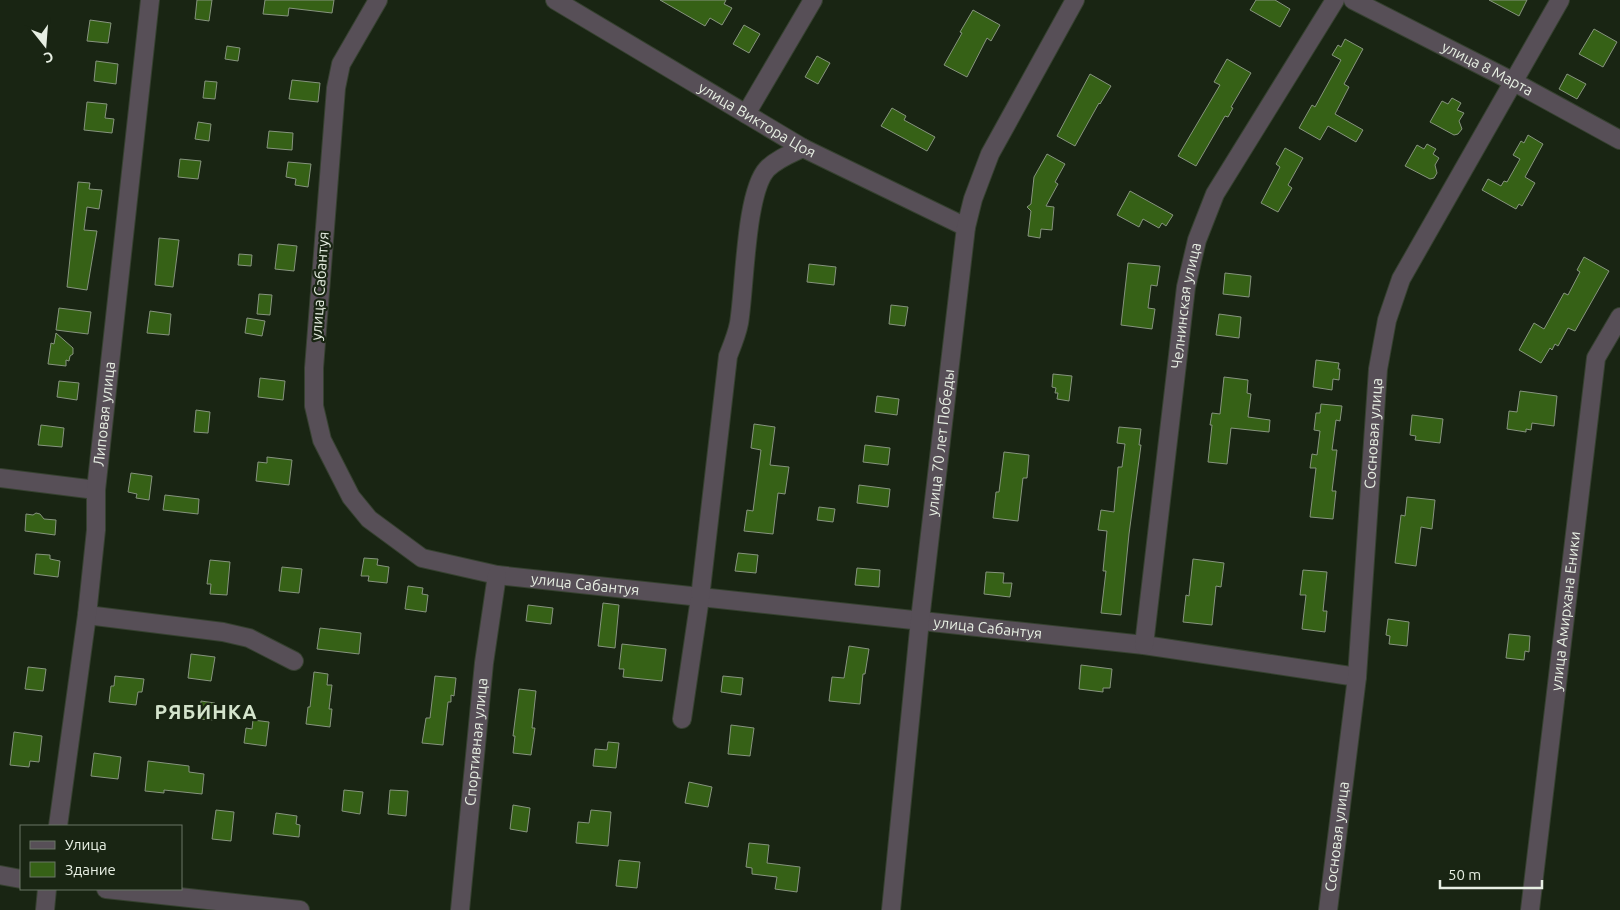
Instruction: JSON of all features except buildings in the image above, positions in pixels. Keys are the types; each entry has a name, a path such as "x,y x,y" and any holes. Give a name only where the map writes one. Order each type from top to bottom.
{"street":[{"name":"Липовая улица","path":"58,825 87,615 96,530 96,490 150,0"},
{"name":"улица Сабантуя","path":"378,0 341,64 336,88 314,368 314,406 322,440 351,497 369,519 422,558 497,575 1144,645 1357,677"},
{"name":"улица Виктора Цоя","path":"555,0 580,6 746,114 804,148 966,227"},
{"path":"746,114 813,0"},
{"name":"улица 70 лет Победы","path":"891,910 920,620 966,227 973,200 990,154 1074,0"},
{"name":"Челнинская улица","path":"1144,645 1186,286 1197,240 1215,194 1335,0"},
{"name":"улица 8 Марта","path":"1353,0 1514,82 1620,140"},
{"name":"Сосновая улица","path":"1328,910 1357,677 1378,369 1387,320 1401,279 1560,0"},
{"path":"682,719 700,598 728,356 739,324 752,207 758,184 766,170 781,158 804,148"},
{"name":"улица Амирхана Еники","path":"1530,910 1596,358 1620,317"},
{"path":"0,478 96,490"},
{"name":"Спортивная улица","path":"460,910 484,662 497,575"},
{"path":"87,615 223,632 249,638 294,661"},
{"path":"0,875 20,878"},
{"path":"45,910 47,890"},
{"path":"115,890 300,910"}],"district":[{"name":"РЯБИНКА","path":"206,712"}]}
